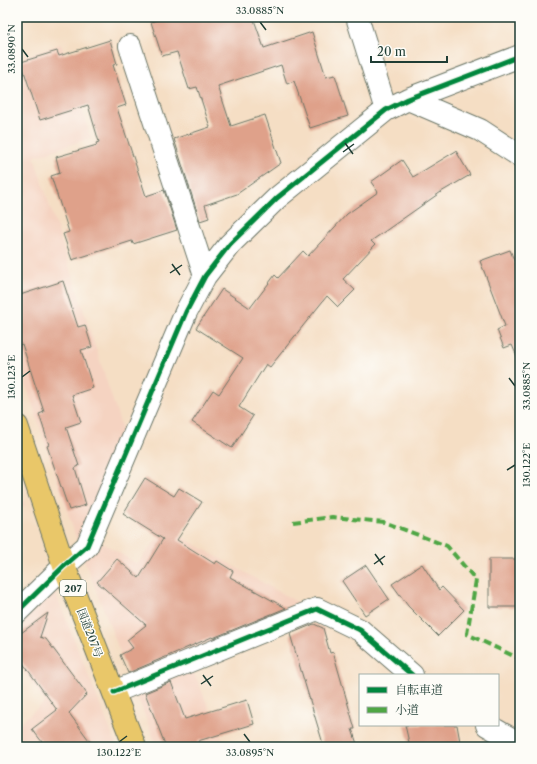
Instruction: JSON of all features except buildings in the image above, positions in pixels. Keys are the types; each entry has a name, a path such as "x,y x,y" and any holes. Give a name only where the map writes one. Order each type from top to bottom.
{"highway":[{"name":"国道207号","path":"17,426 64,566 135,747"}],"street":[{"path":"357,17 386,110"},
{"path":"130,46 205,276"},
{"path":"17,612 64,566 87,546 186,312 205,276 230,244 277,198 386,110 408,99 520,56"},
{"path":"408,99 480,130 520,156"},
{"path":"114,692 317,609 360,630 411,674"},
{"path":"489,726 520,744"}],"shaded area":[{"path":"61,44 91,138 34,157 122,429 87,533 137,564 166,528 304,606 187,657 226,747 157,747 78,544 17,357 17,59"},
{"path":"17,481 25,506 17,508"},
{"path":"47,572 117,747 20,747 17,742 17,725 45,702 17,662 17,601"}],"marked path":[{"path":"293,522 332,517 384,522 447,546 476,580 467,634 520,659"}],"cycle path":[{"path":"17,612 64,566 87,546 186,312 205,276 230,244 277,198 386,110 408,99 520,56"},
{"path":"114,692 317,609 360,630 411,674"}]}
